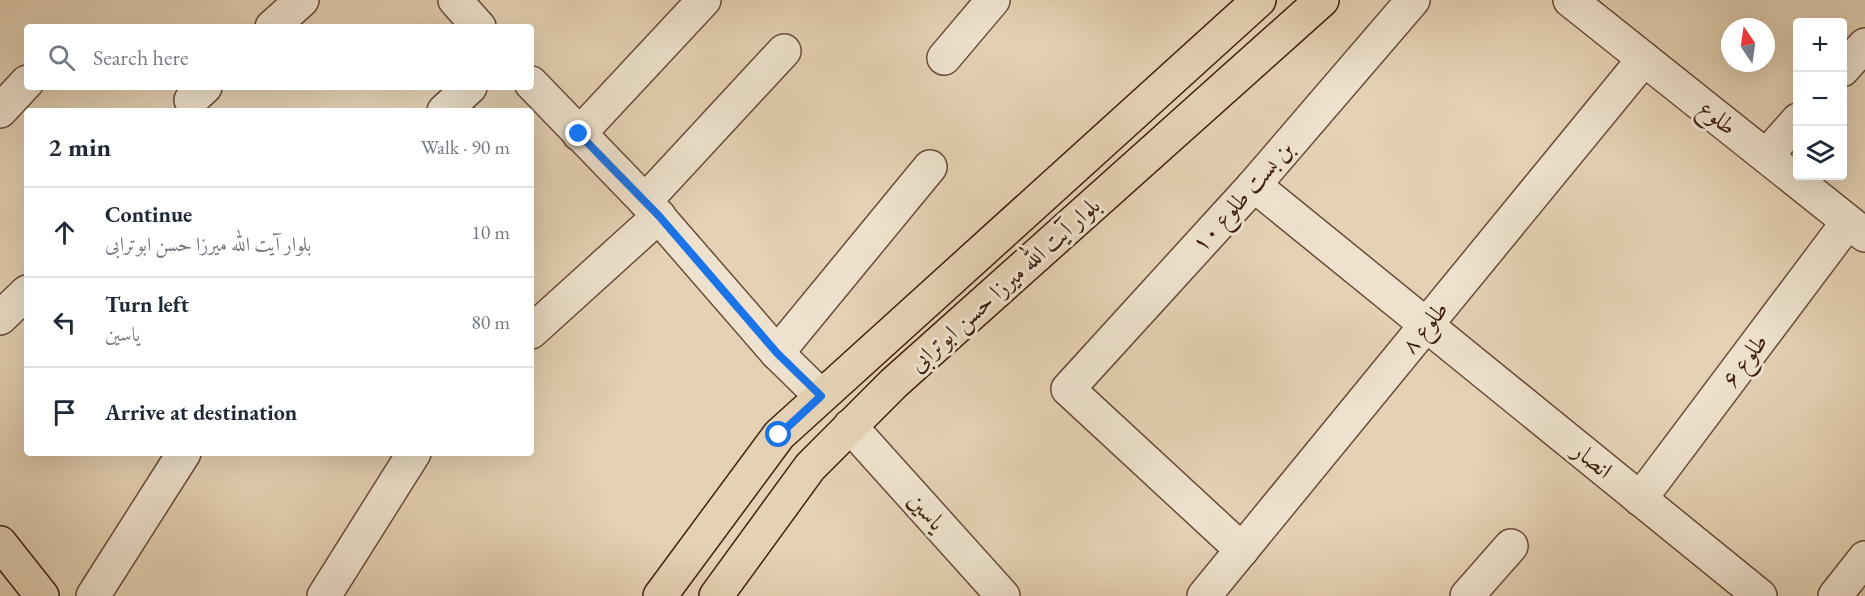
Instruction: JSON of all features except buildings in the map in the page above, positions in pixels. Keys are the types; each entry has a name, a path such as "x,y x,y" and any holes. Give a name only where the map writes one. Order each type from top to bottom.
{"main road":[{"name":"بلوار آیت الله میرزا حسن ابوترابی","path":"660,596 779,435 1259,0"},
{"name":"بلوار آیت الله میرزا حسن ابوترابی","path":"716,596 810,466 850,426 894,383 1322,0"},
{"path":"821,396 850,426"},
{"path":"0,543 42,596"}],"street":[{"path":"275,24 302,0"},
{"path":"455,0 476,24"},
{"path":"579,134 704,0"},
{"path":"944,58 993,0"},
{"name":"بن بست طلوع ۱۰","path":"1242,550 1068,389 1254,184 1413,0"},
{"name":"طلوع","path":"1570,0 1857,228"},
{"path":"1847,65 1865,45"},
{"path":"534,329 652,209 784,51"},
{"name":"طلوع ۸","path":"1204,596 1644,59"},
{"path":"0,111 24,85"},
{"path":"534,86 652,209 777,353 821,396"},
{"path":"447,108 467,90"},
{"path":"1766,156 1793,125"},
{"path":"777,353 930,167"},
{"name":"انصار","path":"1254,184 1760,596"},
{"name":"طلوع ۶","path":"1640,499 1857,228"},
{"path":"0,318 24,295"},
{"name":"یاسین","path":"850,426 1003,596"},
{"path":"93,596 182,456"},
{"path":"324,596 412,456"},
{"path":"1467,596 1511,546"},
{"path":"1835,596 1865,558"}],"route":[{"path":"579,134 659,216 777,353 821,396 779,435"}]}
